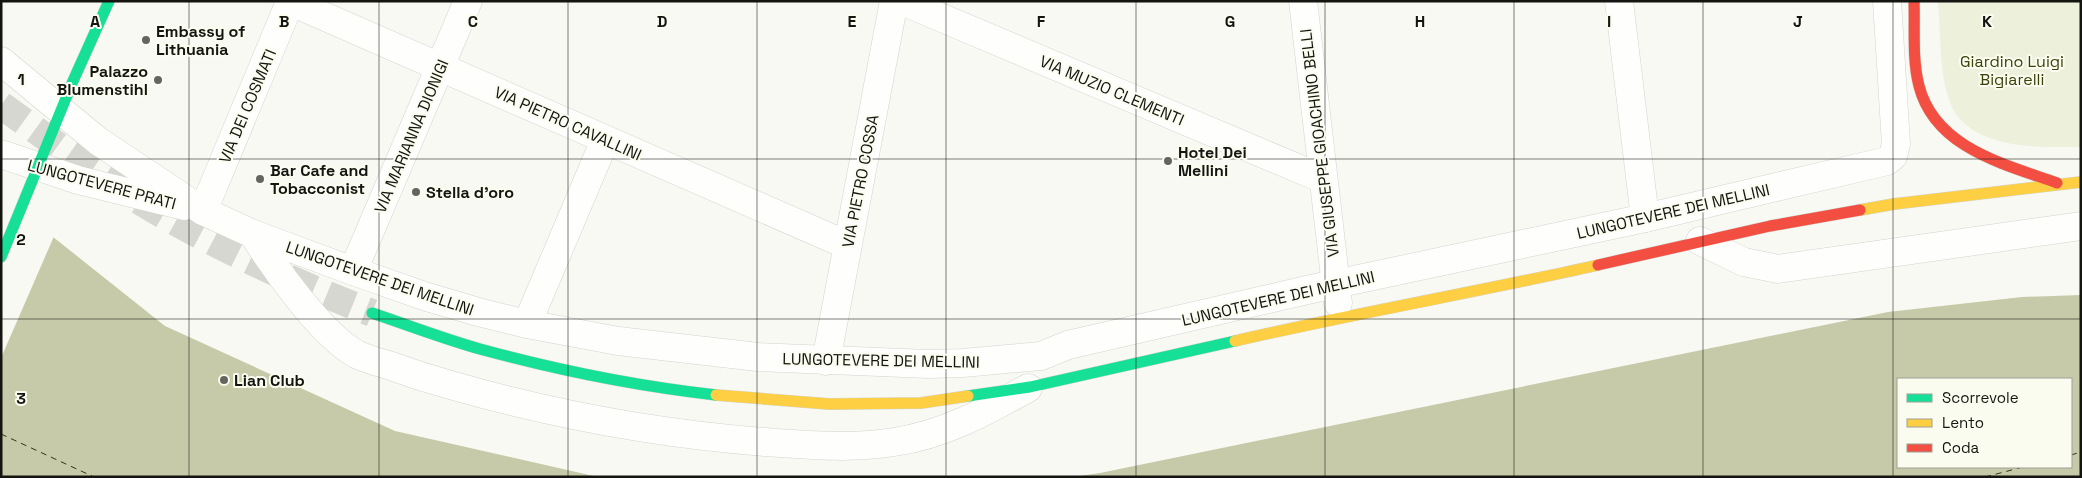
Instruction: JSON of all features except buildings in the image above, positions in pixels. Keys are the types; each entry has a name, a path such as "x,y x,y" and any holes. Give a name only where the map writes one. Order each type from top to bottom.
{"main road":[{"path":"1,257 22,210 60,112 110,1"},
{"path":"1914,1 1919,85 1923,99 1934,118 1954,140 1969,149 2061,184"},
{"name":"LUNGOTEVERE DEI MELLINI","path":"372,313 479,349 549,366 670,390 731,397 829,404 921,403 1030,386 1340,317 1517,283 1770,226 1894,204 2081,182"}],"street":[{"name":"VIA MARIANNA DIONIGI","path":"353,271 468,1"},
{"name":"VIA PIETRO COSSA","path":"826,360 894,1"},
{"name":"VIA MUZIO CLEMENTI","path":"902,1 1323,179"},
{"name":"VIA GIUSEPPE GIOACHINO BELLI","path":"1303,1 1340,317"},
{"path":"1619,1 1645,218"},
{"name":"LUNGOTEVERE DEI MELLINI","path":"1,61 60,112 98,141 203,211 253,234 424,296 527,324 661,348 758,357 963,363 1041,356 1068,345 1335,284 1645,218 1890,159 1894,152 1894,111 1887,1"},
{"name":"VIA PIETRO CAVALLINI","path":"289,2 847,245"},
{"name":"VIA DEI COSMATI","path":"203,211 289,2"},
{"path":"527,324 605,140"},
{"name":"LUNGOTEVERE PRATI","path":"1,154 78,180 203,211"},
{"path":"1700,241 1744,262 1778,269 2081,226"},
{"path":"253,234 271,262 324,326 355,353 426,378 475,392 613,424 785,444 880,444 939,432 977,417 1030,386"}],"green space":[{"name":"Giardino Luigi Bigiarelli","path":"1938,1 2081,1 2081,147 2032,146 1999,141 1984,136 1970,128 1958,117 1950,102 1944,79"}],"shaded area":[{"path":"1,209 43,229 165,326 395,431 598,477 1,477"},
{"path":"2081,295 2081,477 1073,477 1100,473 1888,312 2022,297"}],"pier":[{"path":"1,207 44,226 55,234 1,358"}],"ferry route":[{"path":"1,434 94,477"},
{"path":"2072,455 2081,452"},
{"path":"1985,477 2019,468"}],"tunnel":[{"path":"1,105 107,180 170,219 270,270 372,313"}],"traffic: fast":[{"path":"1,257 73,81 109,1"},
{"path":"372,313 466,345 538,364 597,377 716,395"},
{"path":"968,396 1030,387 1235,341"}],"traffic: slow":[{"path":"1860,210 1894,204 2081,182"},
{"path":"1235,341 1598,265"},
{"path":"716,395 829,404 921,403 968,396"}],"traffic: jam":[{"path":"1914,1 1915,55 1919,86 1927,107 1940,125 1974,151 2015,169 2057,183"},
{"path":"1598,265 1770,226 1860,210"}],"place":[{"name":"Embassy of Lithuania","path":"146,40"},
{"name":"Palazzo Blumenstihl","path":"158,80"},
{"name":"Hotel Dei Mellini","path":"1168,161"},
{"name":"Bar Cafe and Tobacconist","path":"260,179"},
{"name":"Stella d'oro","path":"416,192"},
{"name":"Lian Club","path":"224,380"}]}
